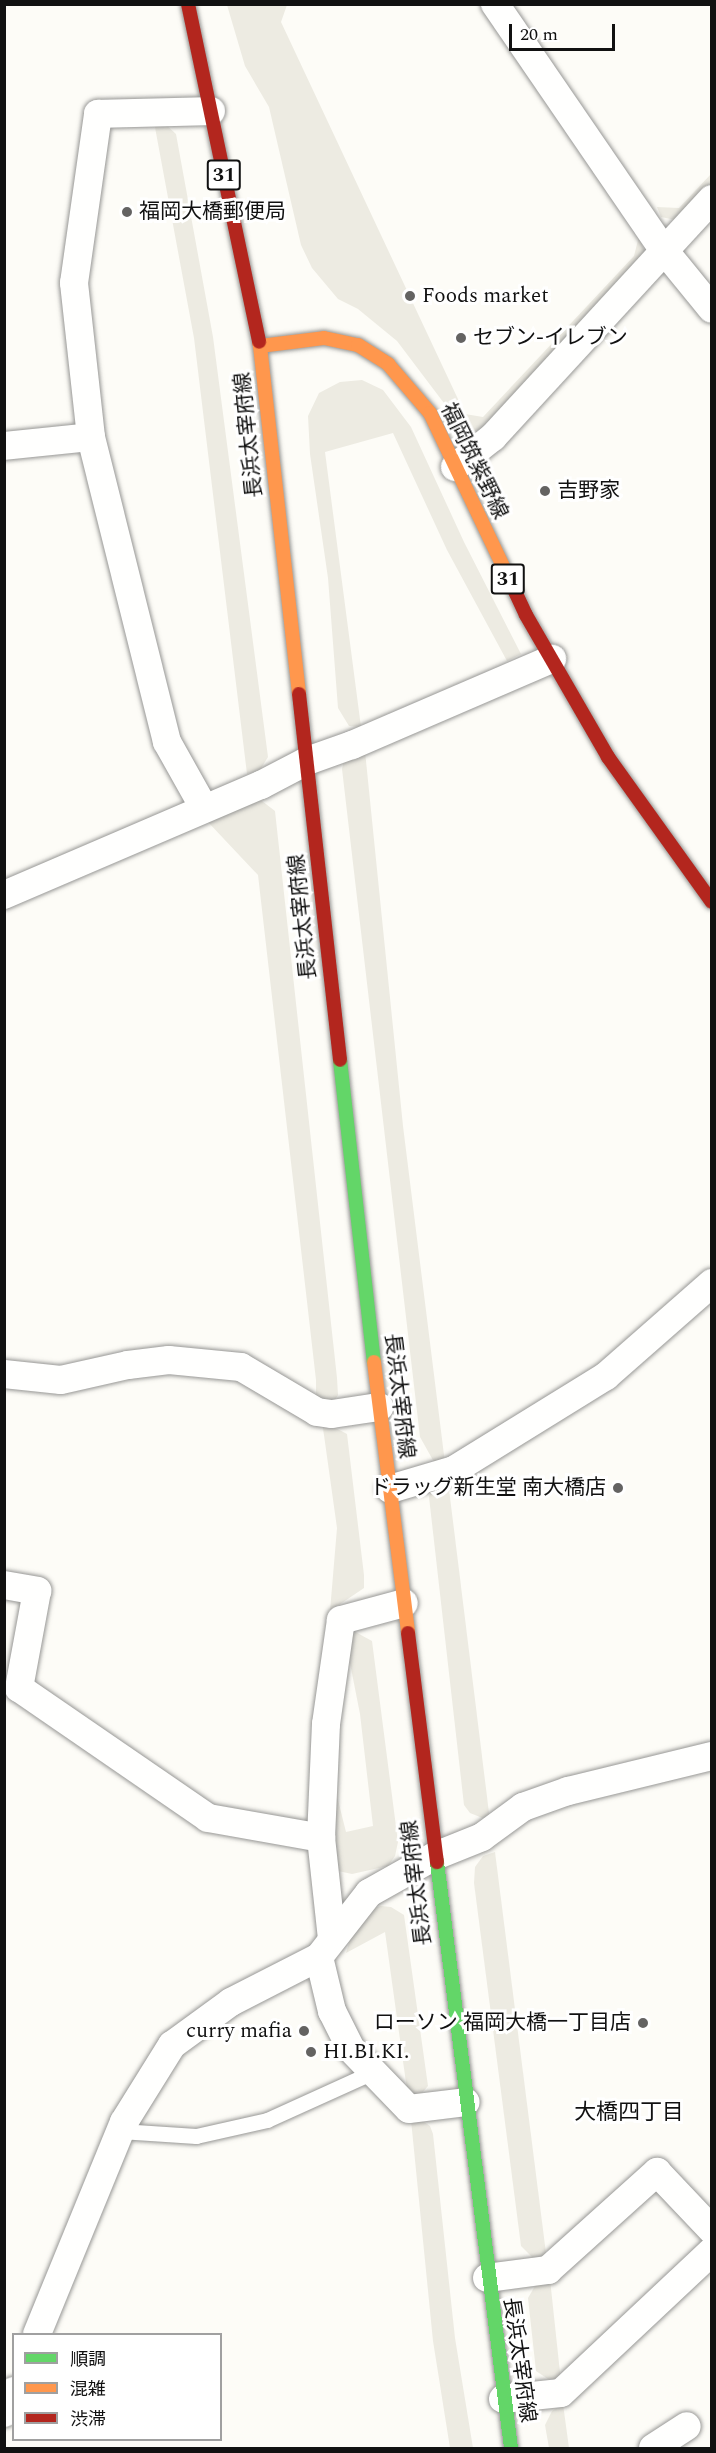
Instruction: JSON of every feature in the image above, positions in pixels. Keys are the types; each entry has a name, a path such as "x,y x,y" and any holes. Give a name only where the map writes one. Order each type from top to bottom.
{"street":[{"name":"31","path":"188,4 260,346"},
{"path":"495,4 663,249 711,309"},
{"path":"204,808 167,742 91,437 74,283 98,114 211,111"},
{"path":"455,467 493,437 711,199"},
{"name":"福岡筑紫野線","path":"260,346 324,338 358,345 388,364 430,413 526,615 608,757 711,899"},
{"name":"長浜太宰府線","path":"260,346 379,1407 487,2278 511,2448"},
{"path":"4,446 91,437"},
{"path":"4,895 261,785 307,761 352,745 552,660"},
{"path":"390,1489 454,1470 606,1376 711,1282"},
{"path":"4,1374 61,1380 128,1365 169,1360 241,1367 317,1412 332,1414 379,1407"},
{"path":"4,1585 37,1591 19,1688 208,1818 321,1838"},
{"path":"404,1603 341,1620 326,1724 321,1838 325,1948 332,2011 351,2049 409,2109 466,2102"},
{"path":"37,2333 120,2131 172,2045 231,2002 325,1948 369,1893 435,1856 482,1837 523,1807 568,1791 711,1756"},
{"path":"487,2278 548,2270 657,2172 711,2230"},
{"path":"503,2399 561,2393 711,2251"},
{"path":"4,2413 12,2395"},
{"path":"653,2448 687,2426"}],"lane":[{"path":"120,2131 196,2136 267,2120 373,2072"}],"shaded area":[{"path":"227,5 287,5 281,22 465,414 483,417 634,256 639,236 645,253 483,432 469,433 462,427 397,341 358,309 338,299 312,268 301,245 269,107 245,66"},
{"path":"154,122 164,123 176,134 213,337 268,757 260,770 247,774 194,338"},
{"path":"711,174 711,187 676,220 661,217 657,207 679,208"},
{"path":"362,380 383,390 411,427 464,542 521,654 507,661 447,550 393,433 325,452 361,727 349,726 338,708 328,578 310,454 308,416 319,393 340,382"},
{"path":"365,751 403,1126 445,1463 434,1462 420,1437 342,769 344,761"},
{"path":"250,800 262,801 275,811 337,1378 338,1395 332,1405 316,1402 316,1380 258,875 207,821"},
{"path":"322,1421 347,1434 364,1575 364,1588 330,1611 337,1528"},
{"path":"448,1481 490,1821 470,1813 464,1805 429,1497 431,1489"},
{"path":"348,1628 372,1641 398,1842 395,1856 388,1866 352,1874 338,1871 332,1830 334,1784 346,1832 373,1826 360,1714 347,1648"},
{"path":"495,1852 547,2261 534,2259 521,2246 474,1883 475,1867 483,1856"},
{"path":"381,1906 391,1907 404,1915 428,2086 422,2093 408,2097 385,1932 346,1953 355,1923 364,1911"},
{"path":"411,2120 421,2120 430,2126 433,2134 455,2338 473,2448 450,2448 433,2341"},
{"path":"550,2279 561,2382 548,2379 536,2371 528,2298 535,2286"},
{"path":"563,2404 569,2448 549,2448 545,2425 552,2411"}],"traffic: fast":[{"path":"340,1060 374,1362"},
{"path":"437,1862 511,2448"}],"traffic: slow":[{"path":"259,342 260,346 324,338 358,345 388,364 430,413 512,585"},
{"path":"260,346 299,694"},
{"path":"374,1362 408,1633"}],"traffic: jam":[{"path":"188,4 259,342"},
{"path":"512,585 526,615 608,757 712,902"},
{"path":"299,694 340,1060"},
{"path":"408,1633 437,1862"}],"place":[{"name":"福岡大橋郵便局","path":"127,212"},
{"name":"Foods market","path":"410,296"},
{"name":"セブン-イレブン","path":"461,338"},
{"name":"吉野家","path":"545,491"},
{"name":"ドラッグ新生堂 南大橋店","path":"618,1488"},
{"name":"ローソン 福岡大橋一丁目店","path":"643,2023"},
{"name":"curry mafia","path":"304,2031"},
{"name":"HI.BI.KI.","path":"311,2052"}],"district":[{"name":"大橋四丁目","path":"629,2113"}]}
